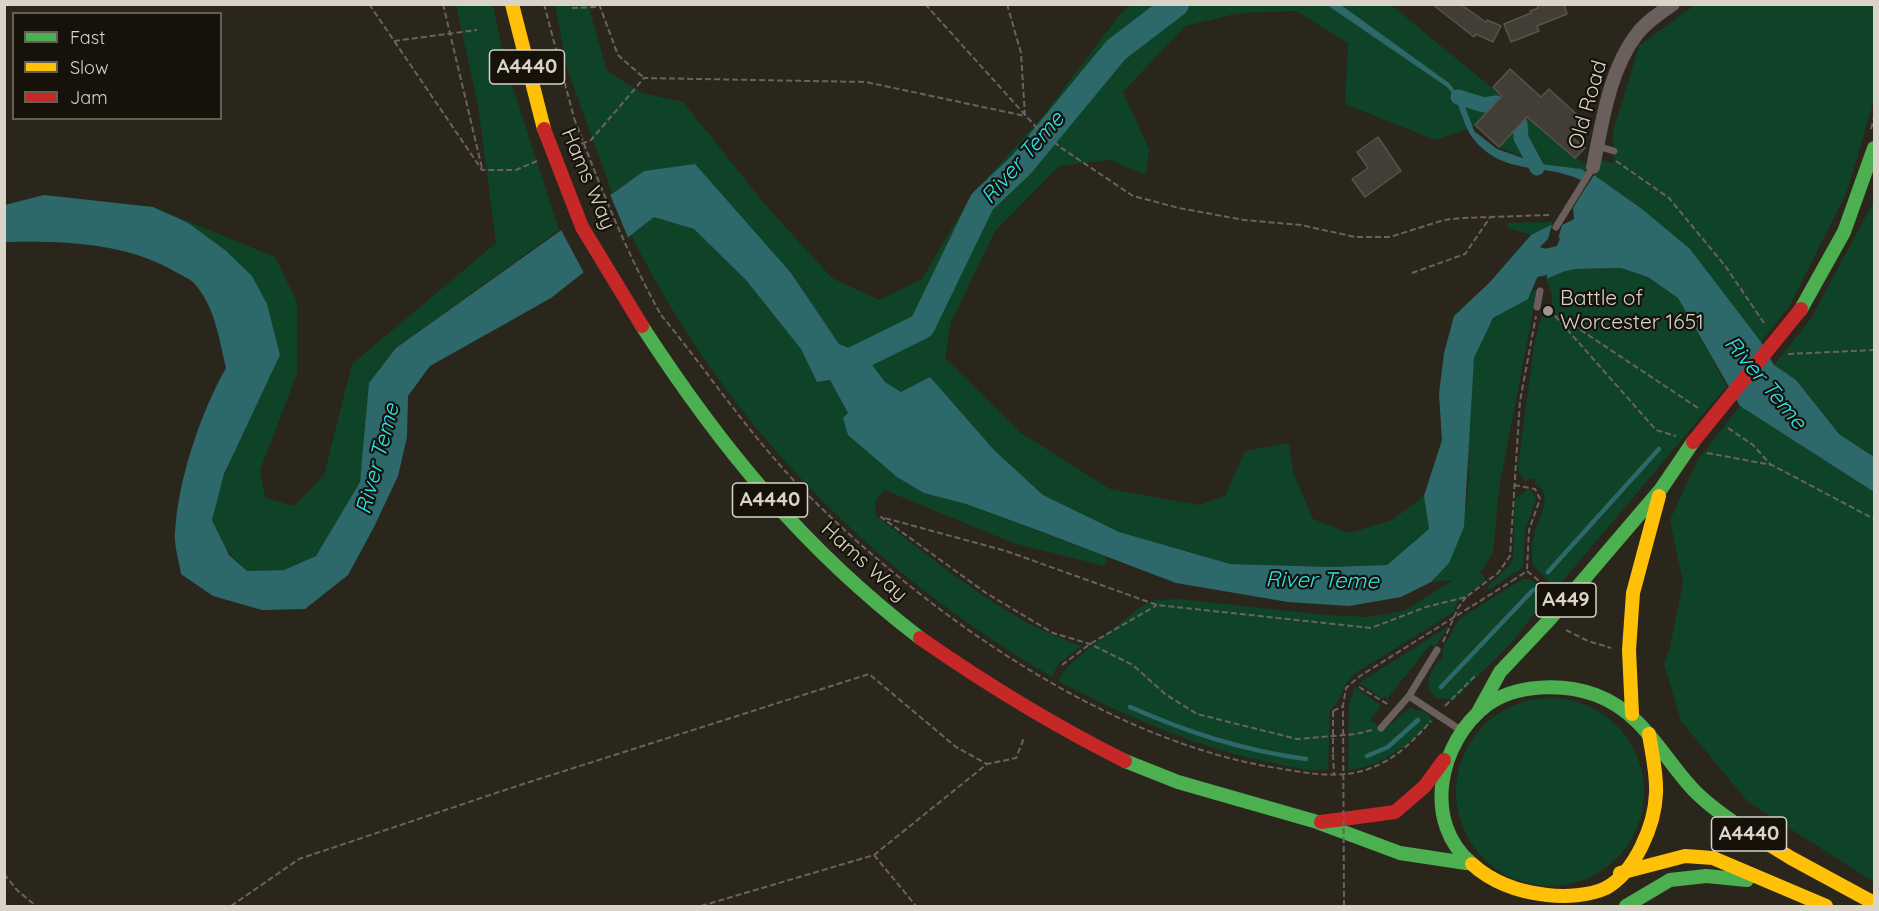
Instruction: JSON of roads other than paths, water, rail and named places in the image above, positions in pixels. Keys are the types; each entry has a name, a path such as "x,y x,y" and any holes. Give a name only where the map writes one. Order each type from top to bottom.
{"main road":[{"name":"Hams Way","path":"512,4 544,129 582,227 673,379 723,447 792,526 896,619 964,672 1028,712 1135,765 1197,789 1317,822 1401,853 1427,859 1466,863"},
{"name":"A449","path":"1477,714 1500,672 1550,619 1661,489 1693,443 1801,309 1828,266 1850,220 1875,148"},
{"name":"A449","path":"1632,714 1629,650 1633,593 1661,489"},
{"path":"1593,906 1605,888 1637,853 1654,810 1656,789 1649,734 1632,714 1595,696 1556,687 1520,690 1503,696 1477,714 1462,731 1450,752 1442,777 1443,816 1447,831 1466,863 1503,895 1526,900 1555,902 1582,898 1605,888"},
{"name":"A4440","path":"1649,734 1679,774 1708,804 1783,855 1875,903"},
{"name":"Hams Way","path":"1317,822 1395,812 1425,786 1450,752"},
{"name":"A4440","path":"1620,873 1685,856 1713,858 1826,906"},
{"path":"1626,906 1670,880 1706,876 1743,879 1793,900 1821,906"}],"street":[{"name":"Old Road","path":"1593,167 1620,64 1636,34 1654,17 1673,4"}],"lane":[{"path":"1597,146 1614,151"},
{"name":"Old Road","path":"1556,227 1560,216 1583,186 1593,167"},
{"path":"1538,307 1540,291"},
{"path":"1381,728 1409,696 1437,650"},
{"path":"1409,696 1436,716 1462,731"}],"water":[{"path":"1327,5 1341,5 1449,83 1463,101 1474,131 1497,149 1540,164 1581,169 1586,172 1581,180 1552,171 1510,163 1484,150 1468,131 1455,99 1447,87"},
{"path":"695,164 791,273 839,344 864,354 885,382 901,392 930,377 994,450 1043,495 1119,532 1230,564 1330,567 1387,565 1429,529 1424,496 1442,440 1439,394 1444,353 1454,316 1490,282 1531,235 1553,224 1548,240 1541,247 1546,249 1536,270 1540,271 1528,299 1493,318 1474,358 1464,527 1449,563 1431,582 1401,597 1349,606 1288,602 1176,583 966,504 924,493 897,477 848,435 843,418 848,413 830,380 817,382 801,349 746,280 694,229 654,217 551,298 430,366 408,396 407,437 398,476 348,575 305,609 262,610 213,596 181,574 177,554 175,538 177,513 186,470 199,426 226,368 212,313 201,292 187,278 154,261 134,254 71,243 5,242 5,205 44,195 153,207 188,223 225,250 252,276 267,304 280,355 224,474 212,520 229,555 247,571 284,570 316,556 360,482 369,383 396,348 644,171"},
{"path":"1594,175 1642,209 1690,249 1761,342 1774,365 1796,380 1839,434 1874,457 1874,492 1740,406 1678,298 1648,277 1621,268 1570,269 1546,279 1562,225 1574,219 1572,208"}],"waterway":[{"name":"River Teme","path":"839,367 922,326 982,202 1021,165 1116,50 1176,4"},
{"path":"1458,97 1484,105 1496,103"},
{"path":"1520,124 1521,138 1537,168"},
{"name":"River Teme","path":"1512,282 1531,265 1588,253"},
{"path":"1548,572 1659,449"},
{"path":"1441,687 1533,590"},
{"path":"1130,707 1216,739 1260,751 1306,759"},
{"path":"1367,756 1388,747 1418,720"}],"place":[{"name":"Battle of Worcester 1651","path":"1548,311"}]}
